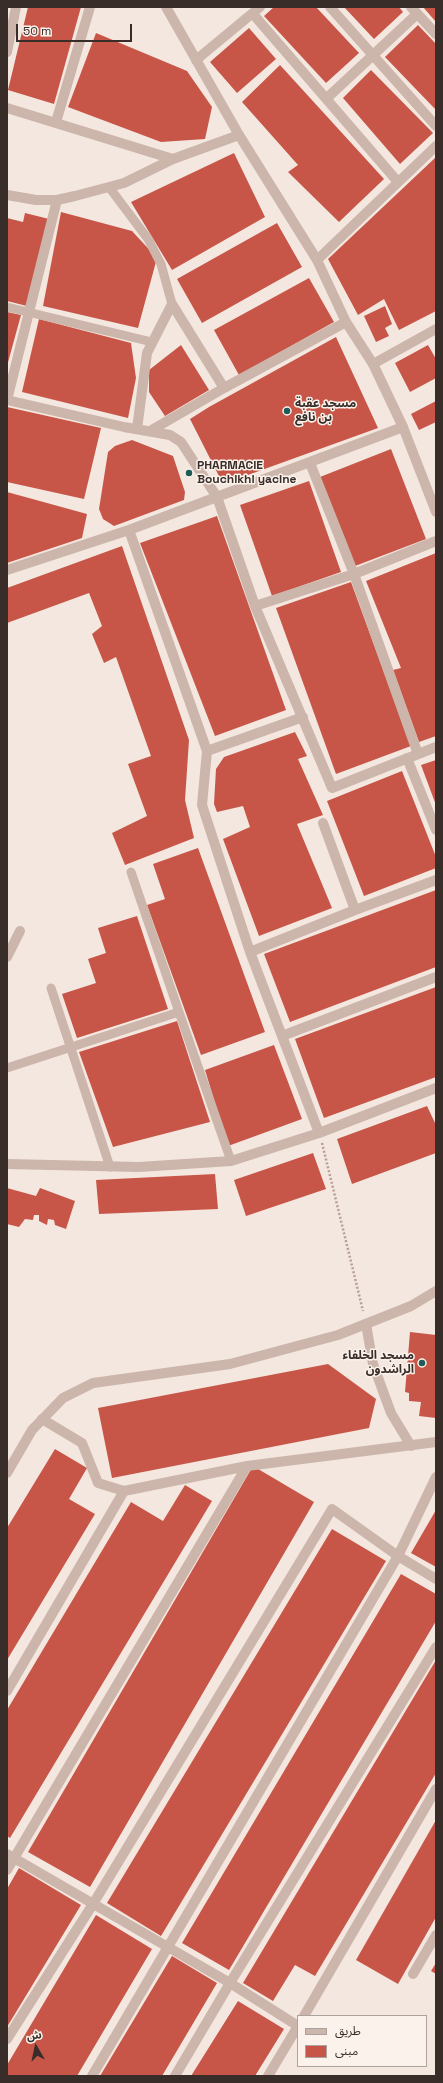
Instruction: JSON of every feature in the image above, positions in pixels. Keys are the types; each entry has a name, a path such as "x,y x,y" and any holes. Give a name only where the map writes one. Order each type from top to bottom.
{"street":[{"path":"7,52 16,7"},
{"path":"56,122 90,7"},
{"path":"166,7 239,135 317,260 346,322 373,364 403,427 436,512"},
{"path":"330,7 436,126"},
{"path":"196,60 256,10 327,98 398,182"},
{"path":"327,98 374,55 414,10 436,34"},
{"path":"7,108 173,159"},
{"path":"7,195 36,200 57,200 109,187 124,183 173,159 239,135"},
{"path":"317,260 436,146"},
{"path":"57,200 7,400 170,435 181,442 217,497 255,606 332,788 436,747"},
{"path":"137,429 147,354 172,304"},
{"path":"172,304 224,388"},
{"path":"150,431 224,388 346,322"},
{"path":"373,364 435,332"},
{"path":"7,570 129,530 403,427"},
{"path":"310,463 354,574 418,754"},
{"path":"129,530 207,751 202,806 250,952 319,1133"},
{"path":"255,606 354,574 436,541"},
{"path":"207,751 303,718"},
{"path":"407,758 436,830"},
{"path":"323,823 355,910"},
{"path":"250,952 355,910 436,880"},
{"path":"7,957 20,931"},
{"path":"282,1036 436,977"},
{"path":"7,1164 139,1167 231,1161 319,1133 436,1088"},
{"path":"7,1473 32,1430 42,1419 63,1398 93,1383 230,1364 338,1335 411,1306 436,1291"},
{"path":"366,1324 372,1364 391,1413 412,1446"},
{"path":"42,1419 82,1442 98,1483 124,1492 247,1466 436,1442"},
{"path":"7,1870 10,1856 247,1466"},
{"path":"92,2076 169,1948 398,1556 436,1477"},
{"path":"7,1691 124,1492"},
{"path":"7,2039 93,1904 332,1509 398,1556 436,1579"},
{"path":"176,2076 230,1983 436,1647"},
{"path":"305,2015 436,1789"},
{"path":"10,1856 230,1983 297,2025"},
{"path":"413,1974 436,1935"},
{"path":"268,2076 297,2028"}],"lane":[{"path":"109,187 148,239 161,264 172,304"},
{"path":"7,307 152,342"},
{"path":"131,872 178,1012 231,1161"},
{"path":"51,988 110,1166"},
{"path":"7,1068 178,1012"}],"path":[{"path":"319,1133 366,1324"}],"building":[{"path":"28,7 81,7 54,104 8,90"},
{"path":"274,7 316,7 359,53 326,83 264,16"},
{"path":"344,7 399,7 403,12 374,39"},
{"path":"423,7 436,7 436,22"},
{"path":"418,25 436,44 436,110 385,57"},
{"path":"249,28 276,59 237,93 210,62"},
{"path":"96,33 187,71 212,107 205,139 161,142 68,107"},
{"path":"280,65 384,179 339,222 288,172 298,165 242,102"},
{"path":"371,70 433,133 400,164 343,98"},
{"path":"234,153 265,217 172,270 131,202"},
{"path":"436,157 436,311 399,330 384,299 358,315 328,259"},
{"path":"61,212 132,231 157,258 138,328 43,306"},
{"path":"25,213 49,219 27,306 7,301 7,218 23,222"},
{"path":"277,223 302,267 202,323 177,279"},
{"path":"309,278 334,322 239,375 214,330"},
{"path":"385,306 392,324 385,328 389,336 376,342 364,316"},
{"path":"7,312 21,315 7,366"},
{"path":"39,319 131,343 136,378 128,418 22,392"},
{"name":"مسجد عقبة بن نافع","path":"336,337 378,428 223,484 190,419"},
{"path":"181,345 209,390 165,416 149,392 149,370"},
{"path":"428,345 436,359 436,378 410,392 395,363"},
{"path":"436,401 436,422 419,430 411,414"},
{"path":"7,407 101,428 84,499 7,482"},
{"path":"132,440 173,456 185,492 184,500 114,526 103,519 99,509 108,452 115,446"},
{"path":"391,449 426,539 355,566 320,477"},
{"path":"309,481 341,572 272,596 240,505"},
{"path":"7,492 87,514 82,538 7,563"},
{"path":"217,516 286,710 215,736 140,543"},
{"path":"122,546 189,740 185,800 194,838 125,865 112,833 147,816 128,764 151,756 116,657 104,663 92,634 102,626 89,593 7,623 7,588"},
{"path":"436,553 436,736 419,742 393,670 401,668 366,581"},
{"path":"351,582 411,746 336,774 276,608"},
{"path":"295,732 307,756 298,759 323,815 297,824 332,908 259,936 223,839 250,827 243,806 217,812 214,804 216,769 224,757"},
{"path":"436,760 436,805 421,765"},
{"path":"402,771 436,857 436,868 364,896 327,801"},
{"path":"198,848 265,1032 201,1055 147,905 165,899 153,864"},
{"path":"436,890 436,967 290,1022 264,954"},
{"path":"137,916 168,1009 77,1038 62,994 96,983 88,959 106,953 98,928"},
{"path":"436,987 436,1077 324,1118 295,1039"},
{"path":"177,1021 210,1122 113,1147 79,1052"},
{"path":"274,1045 302,1119 228,1146 205,1070"},
{"path":"427,1106 436,1125 436,1153 352,1184 337,1139"},
{"path":"313,1153 326,1189 246,1216 234,1180"},
{"path":"215,1174 218,1209 99,1214 96,1180"},
{"path":"7,1188 36,1196 40,1188 75,1201 66,1229 55,1225 54,1220 48,1219 47,1225 39,1221 39,1215 34,1215 33,1220 25,1219 19,1227 7,1224"},
{"name":"مسجد الخلفاء الراشدون","path":"410,1332 436,1335 436,1418 419,1416 421,1402 409,1401 409,1393 405,1392"},
{"path":"328,1364 376,1399 369,1428 112,1478 98,1408"},
{"path":"55,1449 87,1468 69,1499 95,1514 7,1660 7,1528"},
{"path":"253,1466 314,1502 90,1887 28,1852"},
{"path":"185,1485 212,1501 10,1838 7,1836 7,1710 131,1502 163,1521"},
{"path":"436,1510 436,1567 411,1553"},
{"path":"332,1529 386,1561 161,1936 107,1903"},
{"path":"401,1574 436,1594 436,1621 229,1970 182,1943"},
{"path":"436,1660 436,1773 315,1976 295,1965 273,2001 243,1983"},
{"path":"436,1820 436,1917 398,1984 356,1960"},
{"path":"19,1868 81,1905 7,2027 7,1889"},
{"path":"96,1915 152,1949 77,2076 7,2076 7,2065"},
{"path":"172,1956 217,1983 162,2076 100,2076"},
{"path":"436,1963 436,1974 431,1971"},
{"path":"238,2001 284,2029 255,2076 191,2076"}],"place":[{"name":"مسجد عقبة بن نافع","path":"287,411"},
{"name":"PHARMACIE Bouchikhi yacine","path":"189,473"},
{"name":"مسجد الخلفاء الراشدون","path":"422,1363"}]}
